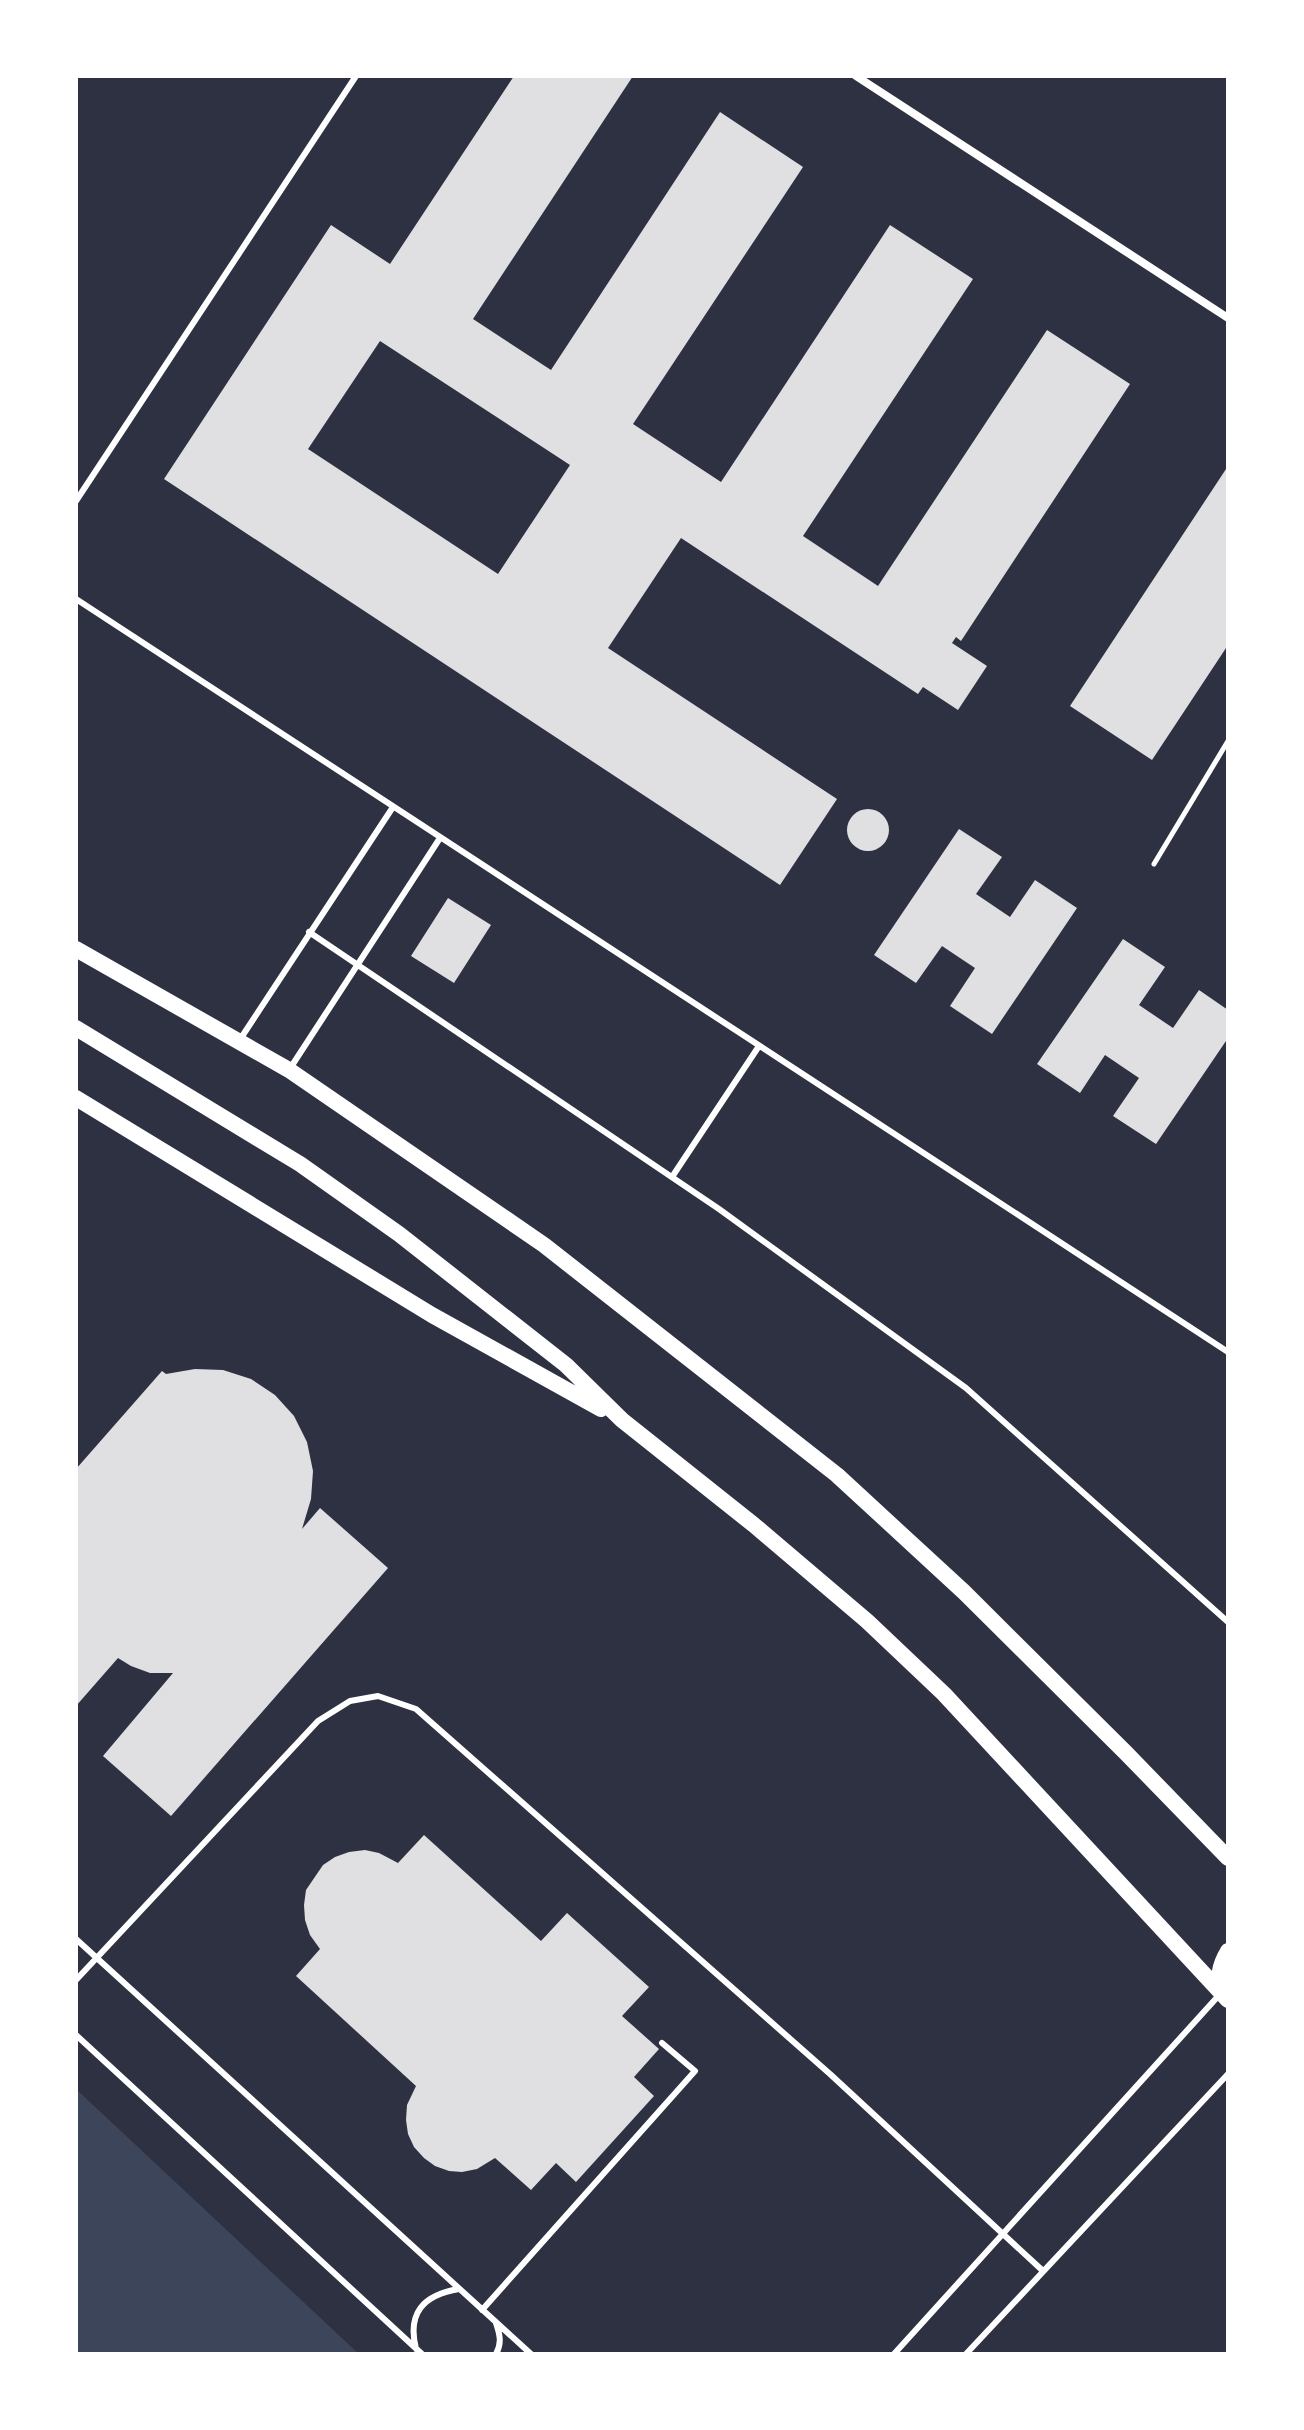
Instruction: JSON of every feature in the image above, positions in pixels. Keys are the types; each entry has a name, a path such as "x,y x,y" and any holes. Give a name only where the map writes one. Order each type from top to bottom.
{"main road":[{"path":"76,949 289,1070 544,1245 837,1475 964,1592 1228,1858"},
{"path":"76,1028 300,1164 399,1234 566,1365 622,1420 754,1525 867,1621 944,1694 1224,1997"},
{"path":"76,1098 432,1315 622,1420"},
{"path":"1224,1997 1218,1977 1221,1962 1228,1951"}],"street":[{"path":"856,76 1228,318"}],"lane":[{"path":"76,501 356,76"},
{"path":"76,599 1228,1352"},
{"path":"238,1043 393,807"},
{"path":"289,1070 440,838"},
{"path":"309,932 672,1177 966,1388 1228,1622"},
{"path":"672,1177 759,1046"},
{"path":"76,1980 318,1721 350,1701 378,1696 416,1709 830,2074 1042,2270"},
{"path":"76,1939 531,2354"},
{"path":"894,2354 1224,1997"},
{"path":"76,2035 419,2352"},
{"path":"482,2310 695,2071 662,2043"},
{"path":"966,2354 1228,2074"},
{"path":"419,2352 412,2332 421,2307 431,2297 459,2289"},
{"path":"496,2323 500,2337 496,2354"}],"path":[{"path":"1154,864 1228,741"}],"shaded area":[{"path":"76,2089 359,2354 76,2354"}],"building":[{"path":"514,76 633,76 473,319 551,370 720,112 803,167 633,424 721,482 890,225 973,279 803,536 878,586 1047,330 1130,384 961,641 956,637 952,643 987,666 958,710 923,687 918,694 681,538 608,648 837,799 780,885 164,479 331,225 390,264","holes":["380,341 570,465 498,574 308,449"]},
{"path":"1228,466 1228,645 1152,760 1070,706"},
{"path":"868,809 883,815 889,830 883,845 868,851 853,845 847,830 853,815"},
{"path":"959,829 1002,857 976,894 1010,917 1035,880 1077,908 992,1034 950,1006 975,968 942,946 916,983 874,955"},
{"path":"448,898 491,925 454,983 411,956"},
{"path":"1123,939 1165,967 1139,1005 1173,1028 1199,990 1228,1010 1228,1038 1156,1144 1113,1116 1139,1078 1105,1055 1080,1093 1037,1064"},
{"path":"195,1369 223,1370 251,1379 275,1395 294,1416 307,1442 313,1471 311,1499 302,1529 320,1508 388,1568 171,1816 103,1756 173,1673 150,1673 118,1658 76,1706 76,1469 162,1371 166,1374"},
{"path":"424,1835 541,1941 567,1913 649,1987 622,2016 659,2049 634,2077 654,2096 576,2182 556,2163 531,2190 495,2158 477,2169 462,2172 435,2166 424,2158 414,2147 406,2120 407,2105 416,2086 296,1976 320,1949 310,1935 304,1905 306,1890 323,1865 349,1852 365,1850 398,1863"}]}
